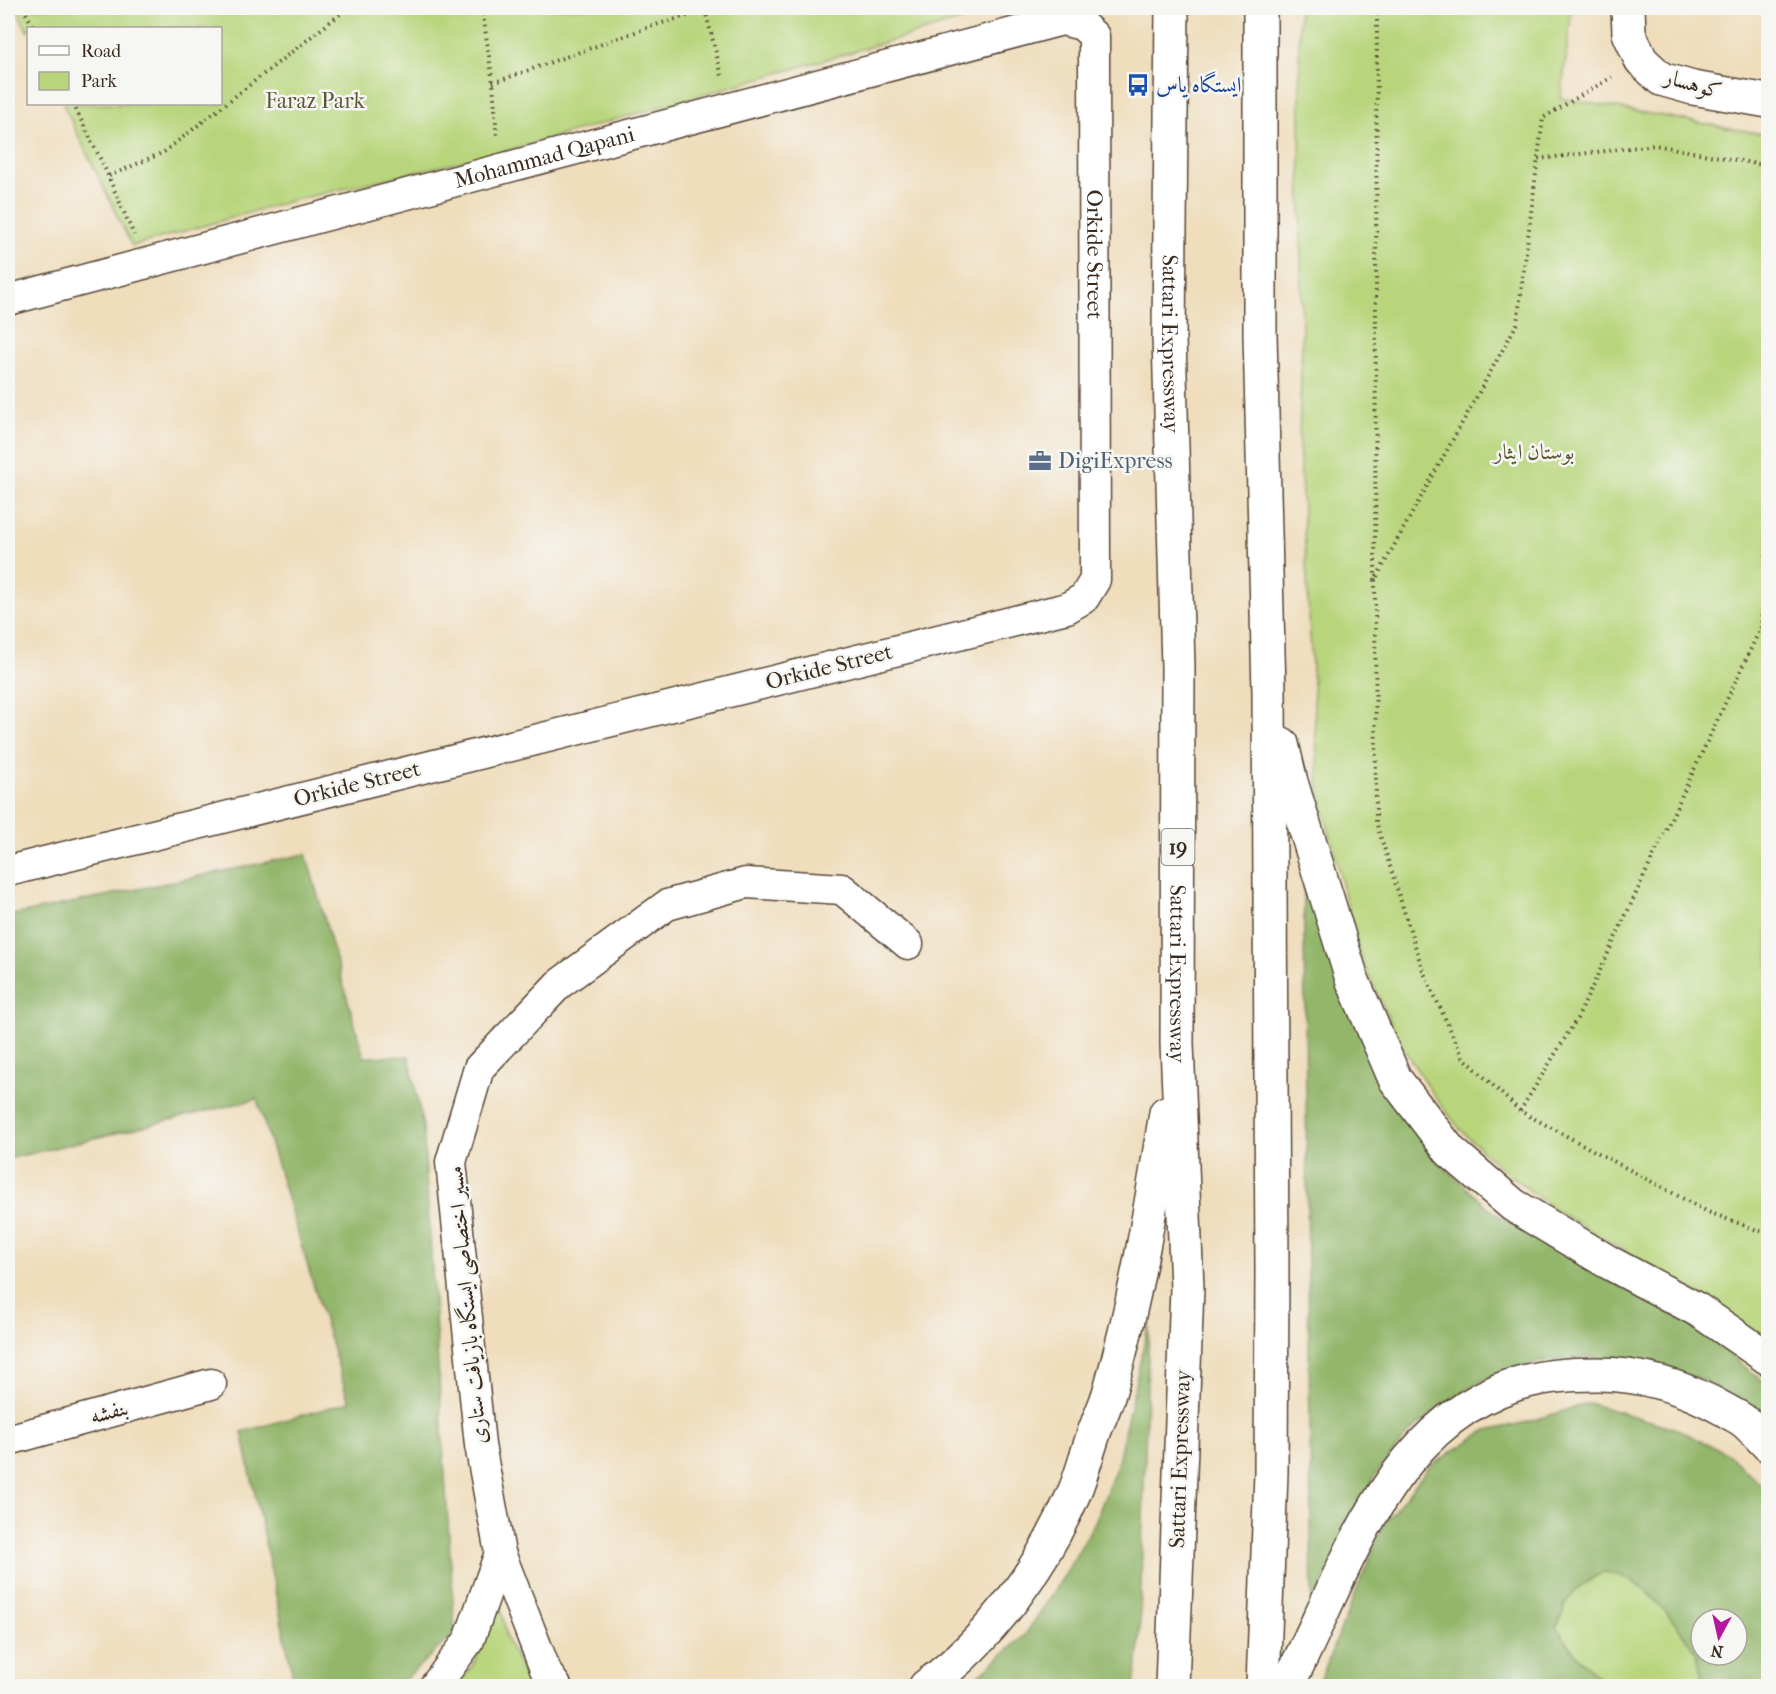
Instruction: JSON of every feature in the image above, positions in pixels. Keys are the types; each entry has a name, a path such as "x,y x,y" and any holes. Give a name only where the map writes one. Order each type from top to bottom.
{"main road":[{"name":"Sattari Expressway","path":"1172,8 1168,337 1179,667 1177,1044 1187,1288 1172,1686"},
{"path":"1260,8 1260,334 1269,690 1272,1269 1271,1473 1263,1686"},
{"name":"کوهسار","path":"1628,8 1629,33 1641,60 1661,79 1693,88 1768,101"},
{"path":"1269,690 1291,782 1352,979 1395,1079 1450,1151 1513,1205 1608,1262 1698,1310 1768,1358"},
{"path":"926,1686 957,1660 1016,1596 1052,1540 1074,1492 1110,1392 1145,1244 1177,1044"},
{"path":"1287,1686 1374,1508 1425,1440 1450,1419 1481,1400 1517,1384 1572,1374 1622,1374 1666,1383 1712,1402 1745,1421 1768,1445"}],"street":[{"name":"Mohammad Qapani","path":"8,300 1062,20 1082,25"},
{"name":"Orkide Street","path":"8,871 1056,611 1067,608 1084,598 1095,580 1094,36 1082,25"},
{"name":"مسیر اختصاصی ایستگاه بازیافت ستاری","path":"556,1686 547,1674 500,1553 480,1445 451,1162 479,1068 559,984 667,904 746,883 842,889 908,944"},
{"name":"بنفشه","path":"8,1440 211,1384"},
{"path":"435,1686 469,1641 500,1553"}],"path":[{"path":"23,8 33,27"},
{"path":"109,176 164,152 348,8"},
{"path":"482,8 493,83 498,141"},
{"path":"493,83 652,26 714,8"},
{"path":"1377,8 1376,822 1423,971 1463,1057 1520,1111 1708,1212 1768,1234"},
{"path":"705,10 730,108"},
{"path":"1376,580 1517,324 1543,118 1641,60"},
{"path":"74,105 109,176 138,244"},
{"path":"1538,159 1655,145 1768,165"},
{"path":"1520,1111 1578,1017 1761,627 1768,522"}],"green space":[{"name":"Faraz Park","path":"16,8 1005,8 499,153 294,200 132,246 63,105 222,105 222,27 27,27 27,31"},
{"name":"بوستان ایثار","path":"1299,8 1572,8 1561,98 1768,135 1768,1343 1713,1302 1555,1210 1497,1165 1459,1128 1432,1093 1400,1043 1360,957 1319,790 1299,442 1302,342"},
{"path":"1303,842 1441,1164 1494,1213 1702,1331 1768,1386 1768,1419 1701,1379 1631,1362 1584,1357 1536,1363 1485,1379 1442,1405 1405,1437 1374,1477 1312,1606"},
{"path":"306,854 364,1057 409,1056 423,1127 455,1633 404,1680 380,1686 295,1686 242,1432 349,1402 257,1099 8,1159 8,916"},
{"path":"1149,1322 1139,1652 1134,1686 967,1686 1025,1635 1064,1576 1095,1522 1117,1465"},
{"path":"1589,1403 1677,1429 1728,1454 1768,1492 1768,1686 1704,1686 1700,1667 1749,1667 1749,1607 1689,1607 1689,1642 1647,1591 1622,1576 1603,1572 1578,1588 1568,1600 1557,1628 1578,1657 1607,1686 1318,1686 1383,1525 1430,1466 1483,1432 1527,1422"},
{"path":"1603,1571 1622,1576 1647,1591 1689,1642 1689,1667 1700,1667 1704,1686 1607,1686 1578,1657 1557,1628 1568,1600 1585,1583"},
{"path":"499,1598 507,1640 529,1686 458,1686 475,1662"}],"place":[{"name":"ایستگاه یاس","path":"1138,85"},
{"name":"DigiExpress","path":"1040,461"}]}
